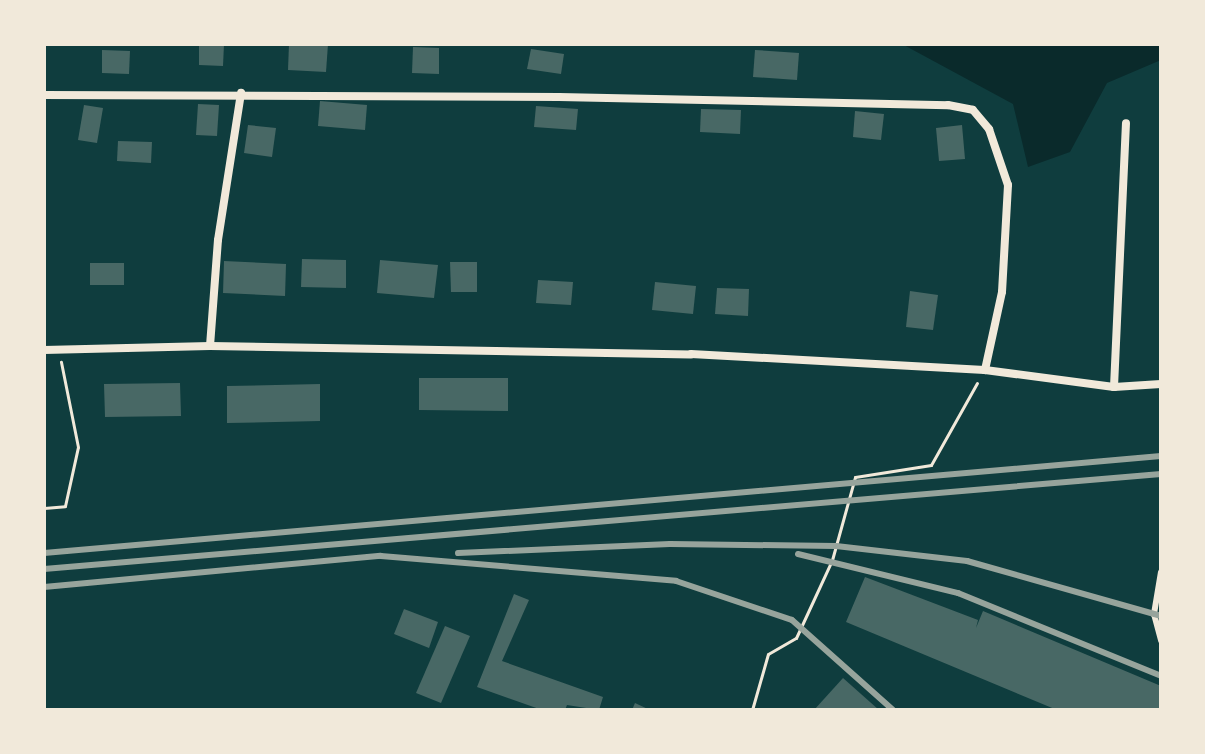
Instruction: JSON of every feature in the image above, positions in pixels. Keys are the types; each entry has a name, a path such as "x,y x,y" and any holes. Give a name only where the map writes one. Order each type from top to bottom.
{"street":[{"path":"44,95 241,93 948,105 973,110 989,129 1008,185 1002,292 985,370"},
{"path":"210,346 218,240 241,93"},
{"path":"1114,387 1126,123"},
{"path":"44,350 210,346 706,355 985,370 1114,387 1161,384"}],"lane":[{"path":"1161,572 1154,614 1161,641"}],"path":[{"path":"44,508 65,506 78,447 59,350"},
{"path":"752,710 768,654 796,638 832,560 855,477 931,465 985,370"}],"water":[{"path":"902,44 1161,44 1161,60 1107,83 1070,152 1028,167 1013,104"}],"building":[{"path":"199,44 224,44 223,66 199,65"},
{"path":"289,44 328,44 326,72 288,70"},
{"path":"413,47 439,48 439,74 412,73"},
{"path":"531,49 564,54 561,74 527,69"},
{"path":"102,50 130,51 129,74 102,73"},
{"path":"755,50 799,53 797,80 753,77"},
{"path":"320,101 367,105 365,130 318,126"},
{"path":"198,104 219,105 217,136 196,135"},
{"path":"84,105 103,108 97,143 78,140"},
{"path":"536,106 578,109 576,130 534,127"},
{"path":"701,109 741,110 740,134 700,132"},
{"path":"855,111 884,114 881,140 853,137"},
{"path":"248,125 276,128 272,157 244,153"},
{"path":"962,125 965,159 939,161 936,128"},
{"path":"118,141 152,142 151,163 117,161"},
{"path":"302,259 346,260 346,288 301,287"},
{"path":"380,260 438,265 434,298 377,293"},
{"path":"224,261 286,264 285,296 223,293"},
{"path":"450,262 477,262 477,292 451,292"},
{"path":"90,263 124,263 124,285 90,285"},
{"path":"538,280 573,282 571,305 536,303"},
{"path":"655,282 696,286 693,314 652,310"},
{"path":"717,288 749,289 748,316 715,314"},
{"path":"910,291 938,295 933,330 906,327"},
{"path":"419,378 508,378 508,411 419,410"},
{"path":"180,383 181,416 105,417 104,384"},
{"path":"320,384 320,421 227,423 227,386"},
{"path":"865,577 978,620 976,628 983,611 1161,686 1161,710 1057,710 846,622"},
{"path":"514,594 529,600 502,661 603,697 599,710 567,705 565,710 542,710 477,687"},
{"path":"404,609 438,622 429,648 394,634"},
{"path":"445,626 470,636 441,703 416,693"},
{"path":"843,678 879,710 814,710"},
{"path":"635,703 650,710 632,710"}],"railway":[{"path":"44,553 1161,456"},
{"path":"44,569 1161,474"},
{"path":"458,553 670,544 836,546 967,561 1161,616"},
{"path":"798,554 958,593 1161,676"},
{"path":"44,587 381,556 676,581 792,620 893,710"}]}
